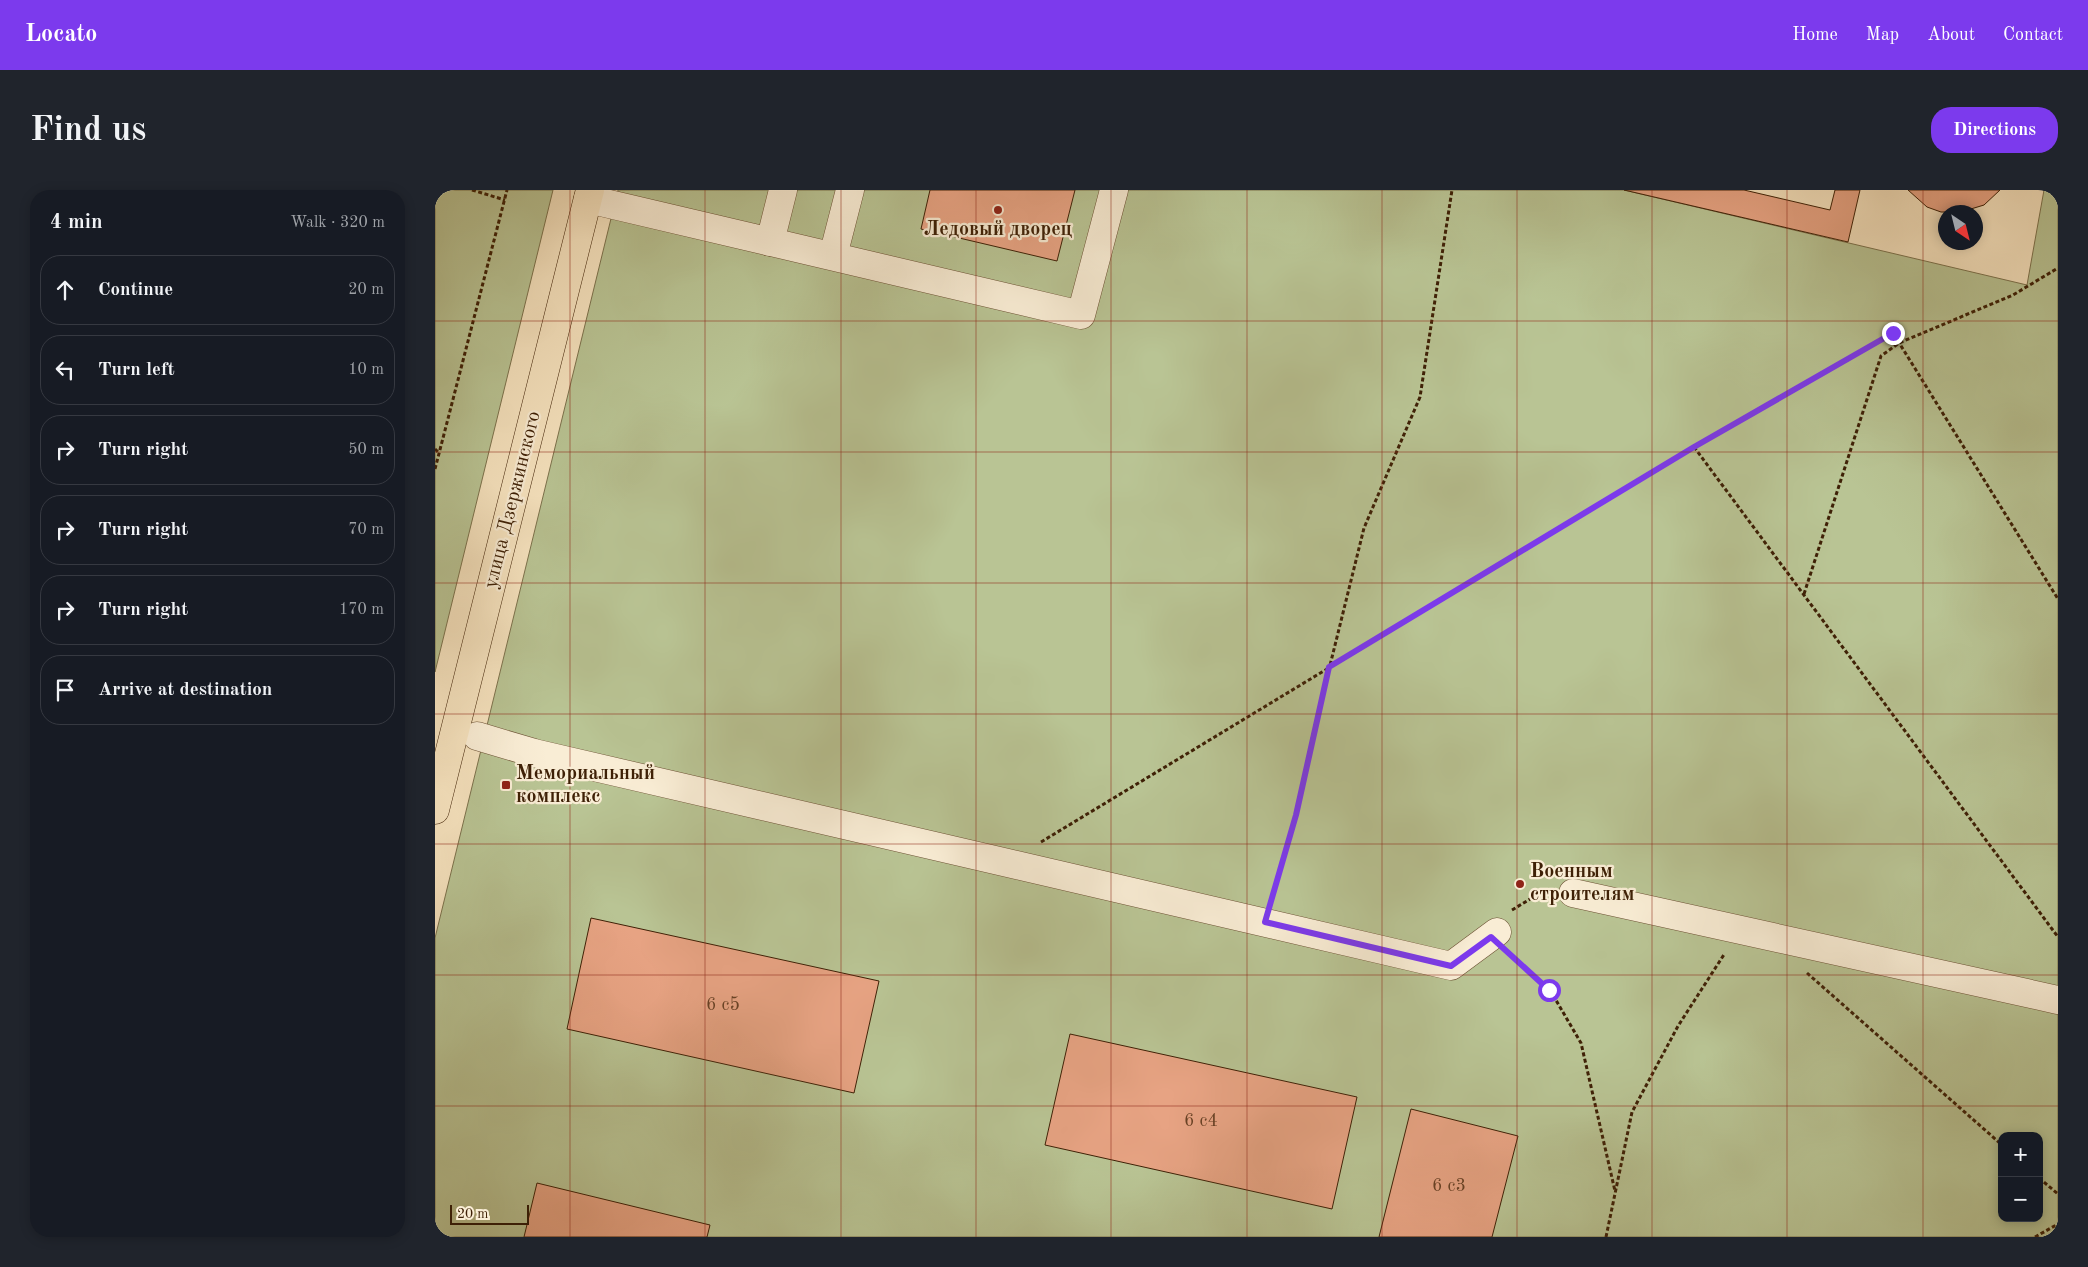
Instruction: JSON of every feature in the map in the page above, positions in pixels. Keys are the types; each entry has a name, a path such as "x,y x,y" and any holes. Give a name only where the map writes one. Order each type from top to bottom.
{"main road":[{"name":"улица Дзержинского","path":"435,810 589,194"}],"street":[{"path":"770,242 783,190"},
{"path":"833,256 849,190"},
{"path":"589,194 770,242 1081,315 1114,190"},
{"path":"477,736 534,753 1451,966 1498,928"},
{"path":"1560,891 2058,1000"}],"path":[{"path":"472,190 505,200"},
{"path":"435,469 507,190"},
{"path":"1265,922 1296,815 1329,667 1364,528 1420,397 1452,190"},
{"path":"1804,594 1881,356 1899,343 2013,295 2058,268"},
{"path":"1008,862 1694,447 1893,333 2058,599"},
{"path":"1694,447 2058,937"},
{"path":"435,449 439,453"},
{"path":"1560,891 1498,928 1549,990 1581,1042 1615,1194"},
{"path":"1607,1237 1632,1112 1678,1026 1724,957 1734,928"},
{"path":"1805,971 1998,1141"},
{"path":"2043,1181 2058,1194"},
{"path":"2035,1237 2058,1224"}],"green space":[{"path":"435,190 553,190 435,672"},
{"path":"618,190 1624,190 2027,285 2044,190 2058,190 2058,1237 435,1237 435,938"}],"building":[{"name":"Ледовый дворец","path":"930,190 1075,190 1057,261 921,229"},
{"path":"1624,190 1744,190 1830,210 1835,190 1860,190 1848,242"},
{"path":"1908,190 2000,190 1983,205 1938,205 1938,211 1927,207"},
{"path":"591,918 879,981 854,1093 567,1029"},
{"path":"1070,1034 1357,1097 1332,1209 1045,1145"},
{"path":"1411,1109 1518,1136 1492,1237 1379,1237"},
{"path":"537,1183 710,1225 707,1237 524,1237"}],"place":[{"name":"Ледовый дворец","path":"998,210"},
{"name":"Мемориальный комплекс","path":"506,785"},
{"name":"Военным строителям","path":"1520,884"}],"route":[{"path":"1549,990 1491,937 1451,966 1265,922 1296,815 1329,667 1694,447 1893,333"}]}
